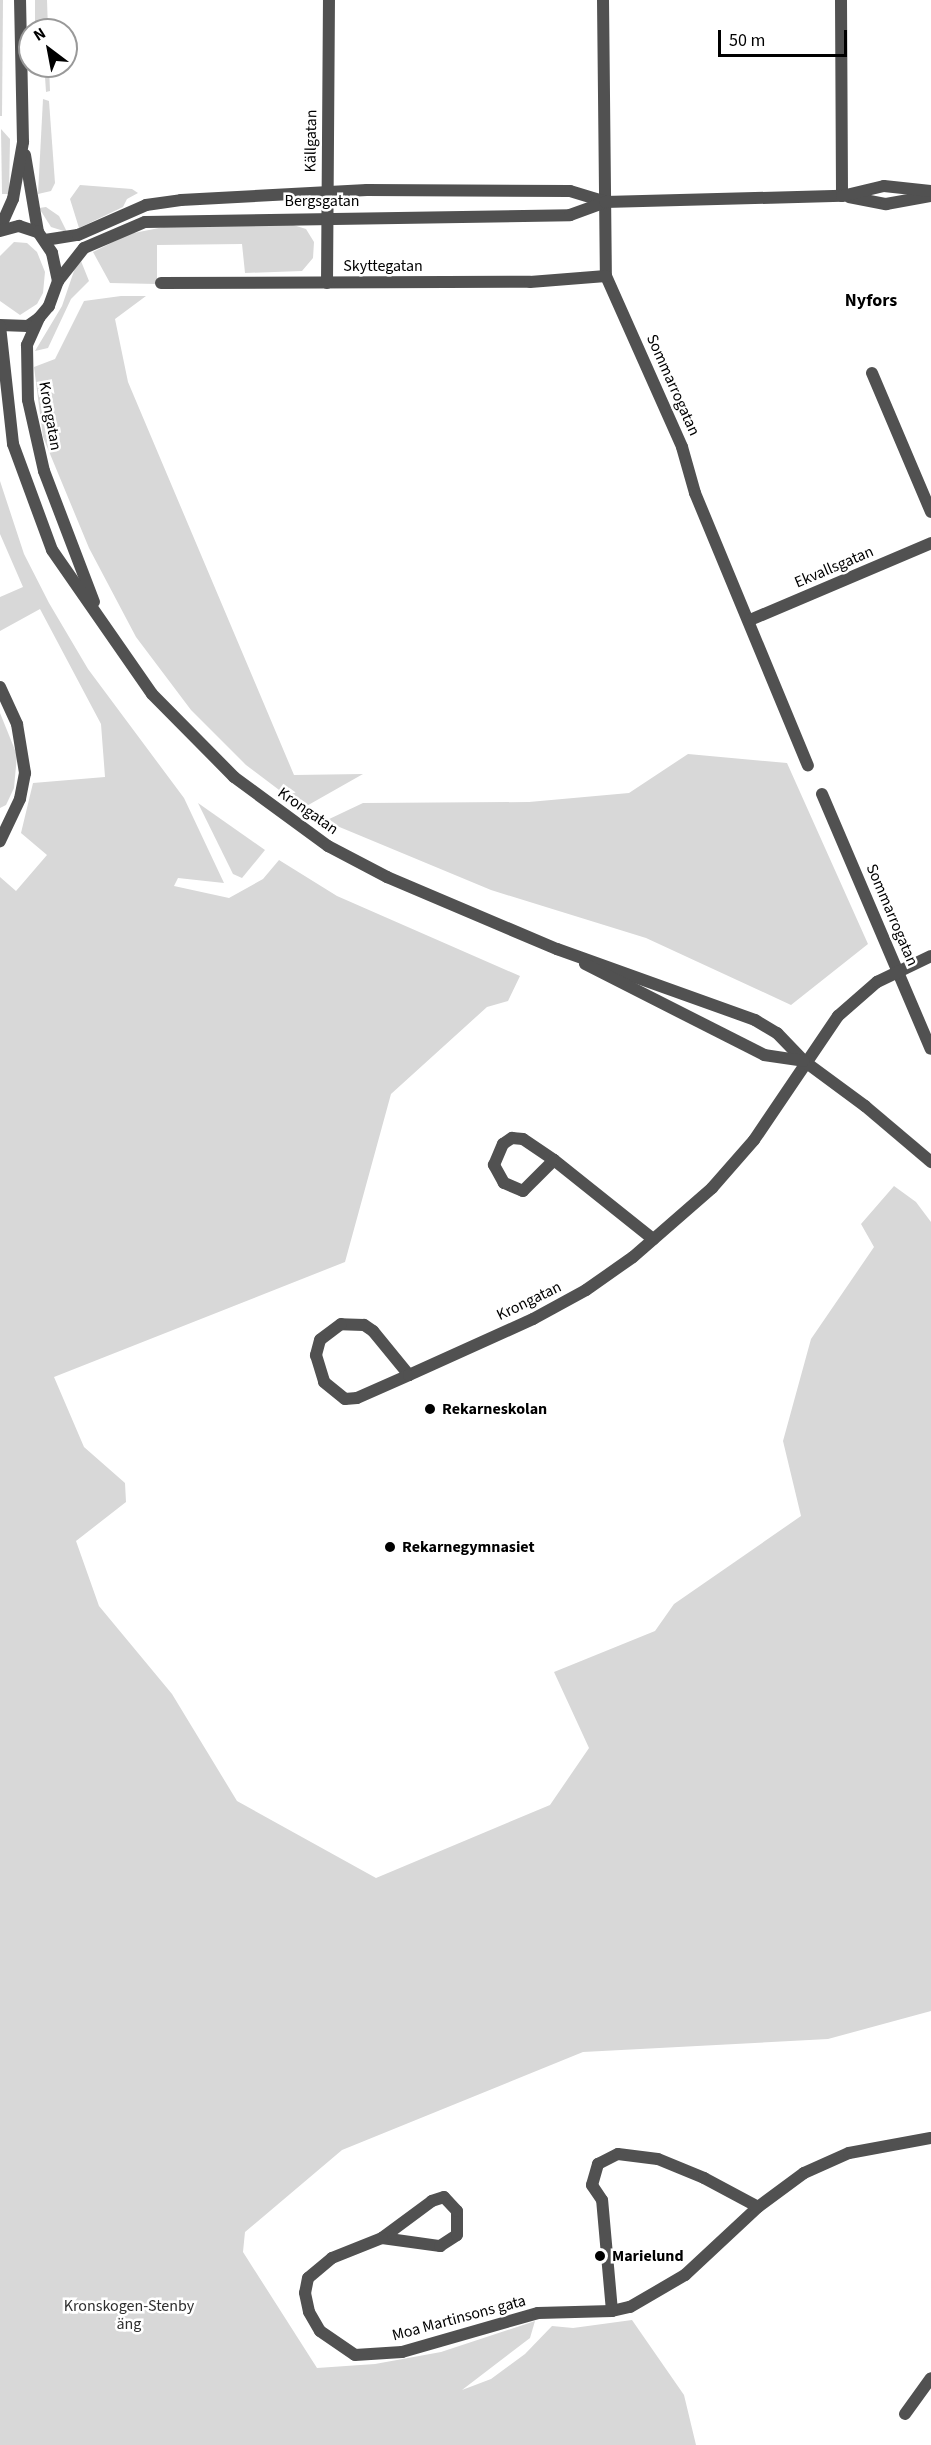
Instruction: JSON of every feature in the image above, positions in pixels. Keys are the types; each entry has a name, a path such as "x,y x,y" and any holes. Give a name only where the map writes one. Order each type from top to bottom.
{"street":[{"path":"20,0 23,142 41,236 55,260 58,281"},
{"name":"Källgatan","path":"327,283 329,0"},
{"name":"Sommarrogatan","path":"603,0 606,276 682,447 695,493 750,620 808,766"},
{"path":"841,0 842,196"},
{"path":"0,230 13,199 23,142"},
{"name":"Bergsgatan","path":"842,196 884,186 931,191"},
{"name":"Bergsgatan","path":"0,230 20,226 41,236 78,236 146,205 326,192 570,190 605,202"},
{"name":"Bergsgatan","path":"39,318 49,306 58,281 84,248 145,222 327,217 570,215 605,202 842,196 886,204 931,196"},
{"name":"Skyttegatan","path":"161,283 530,282 606,276"},
{"path":"0,326 28,326 39,318"},
{"name":"Krongatan","path":"39,318 27,345 28,400 44,471 101,620"},
{"name":"Krongatan","path":"0,326 13,444 23,477 52,550 152,694 234,777 275,810 328,846 387,877 557,950 764,1055 804,1061"},
{"path":"872,373 931,512"},
{"name":"Ekvallsgatan","path":"750,620 931,543"},
{"path":"0,687 17,724 25,773 20,799 0,841"},
{"name":"Sommarrogatan","path":"822,794 931,1049"},
{"name":"Krongatan","path":"557,950 755,1020 777,1033 804,1061 865,1106 931,1162"},
{"path":"804,1061 838,1016 877,982 931,956"},
{"name":"Krongatan","path":"409,1375 373,1331 364,1325 341,1324 320,1340 317,1369 333,1393 345,1399 357,1398 409,1375 563,1303 609,1275 712,1188 754,1140 804,1061"},
{"path":"554,1160 523,1191 504,1183 494,1165 496,1154 512,1138 523,1139 554,1160 653,1239"},
{"name":"Moa Martinsons gata","path":"382,2238 440,2246 457,2235 457,2211 444,2197 432,2200 382,2238 332,2258 308,2278 305,2293 309,2312 320,2331 355,2355 402,2352 538,2313 612,2312 663,2290 785,2185 826,2162 849,2153 931,2138"},
{"path":"612,2312 602,2200 592,2185 598,2164 618,2154 658,2159 704,2178 758,2207"},
{"path":"905,2415 931,2378"}],"green space":[{"path":"0,0 3,0 2,116 0,116"},
{"path":"35,0 47,0 48,18 35,18"},
{"path":"45,78 49,78 50,91 46,92"},
{"path":"43,99 49,101 55,183 51,191 38,194"},
{"path":"1,129 10,139 9,194 2,194"},
{"path":"80,185 132,189 138,193 127,199 123,207 79,228 70,199"},
{"path":"46,207 59,216 67,232 51,227 39,208"},
{"path":"290,224 306,229 314,242 313,258 302,271 245,273 242,244 157,245 157,284 110,283 93,252 129,234 169,226"},
{"path":"14,242 27,243 37,252 45,272 43,293 37,304 20,315 0,301 0,256"},
{"path":"81,261 89,281 71,299 48,348 35,351 62,306 75,268"},
{"path":"121,296 146,296 115,319 128,382 294,775 363,774 303,808 246,765 191,710 136,637 89,548 43,437 34,367 55,359 84,301"},
{"name":"Kronskogen-Stenby äng","path":"0,481 24,554 49,603 88,669 184,798 224,883 178,878 174,886 229,898 263,879 279,860 337,896 520,976 508,1001 487,1007 391,1094 345,1262 54,1377 84,1447 125,1483 126,1502 76,1541 99,1606 172,1694 237,1801 376,1878 550,1805 589,1748 554,1672 655,1631 674,1604 801,1516 783,1441 811,1339 874,1247 861,1224 894,1186 916,1202 931,1222 931,2011 828,2039 583,2052 342,2150 245,2232 243,2252 317,2368 375,2364 441,2352 535,2321 530,2338 462,2390 491,2379 525,2354 552,2326 573,2328 632,2320 684,2395 696,2445 0,2445 0,877 16,891 47,855 21,833 33,783 105,777 101,724 40,609 0,631 0,597 23,587 0,534"},
{"path":"0,713 17,755 14,788 6,805 0,808"},
{"path":"688,754 787,763 868,944 791,1005 646,938 491,890 325,821 363,803 529,802 629,793"},
{"path":"198,803 265,850 242,878 233,874"}],"place":[{"name":"Rekarneskolan","path":"430,1409"},
{"name":"Rekarnegymnasiet","path":"390,1547"},
{"name":"Marielund","path":"600,2256"}],"district":[{"name":"Nyfors","path":"871,301"}]}
